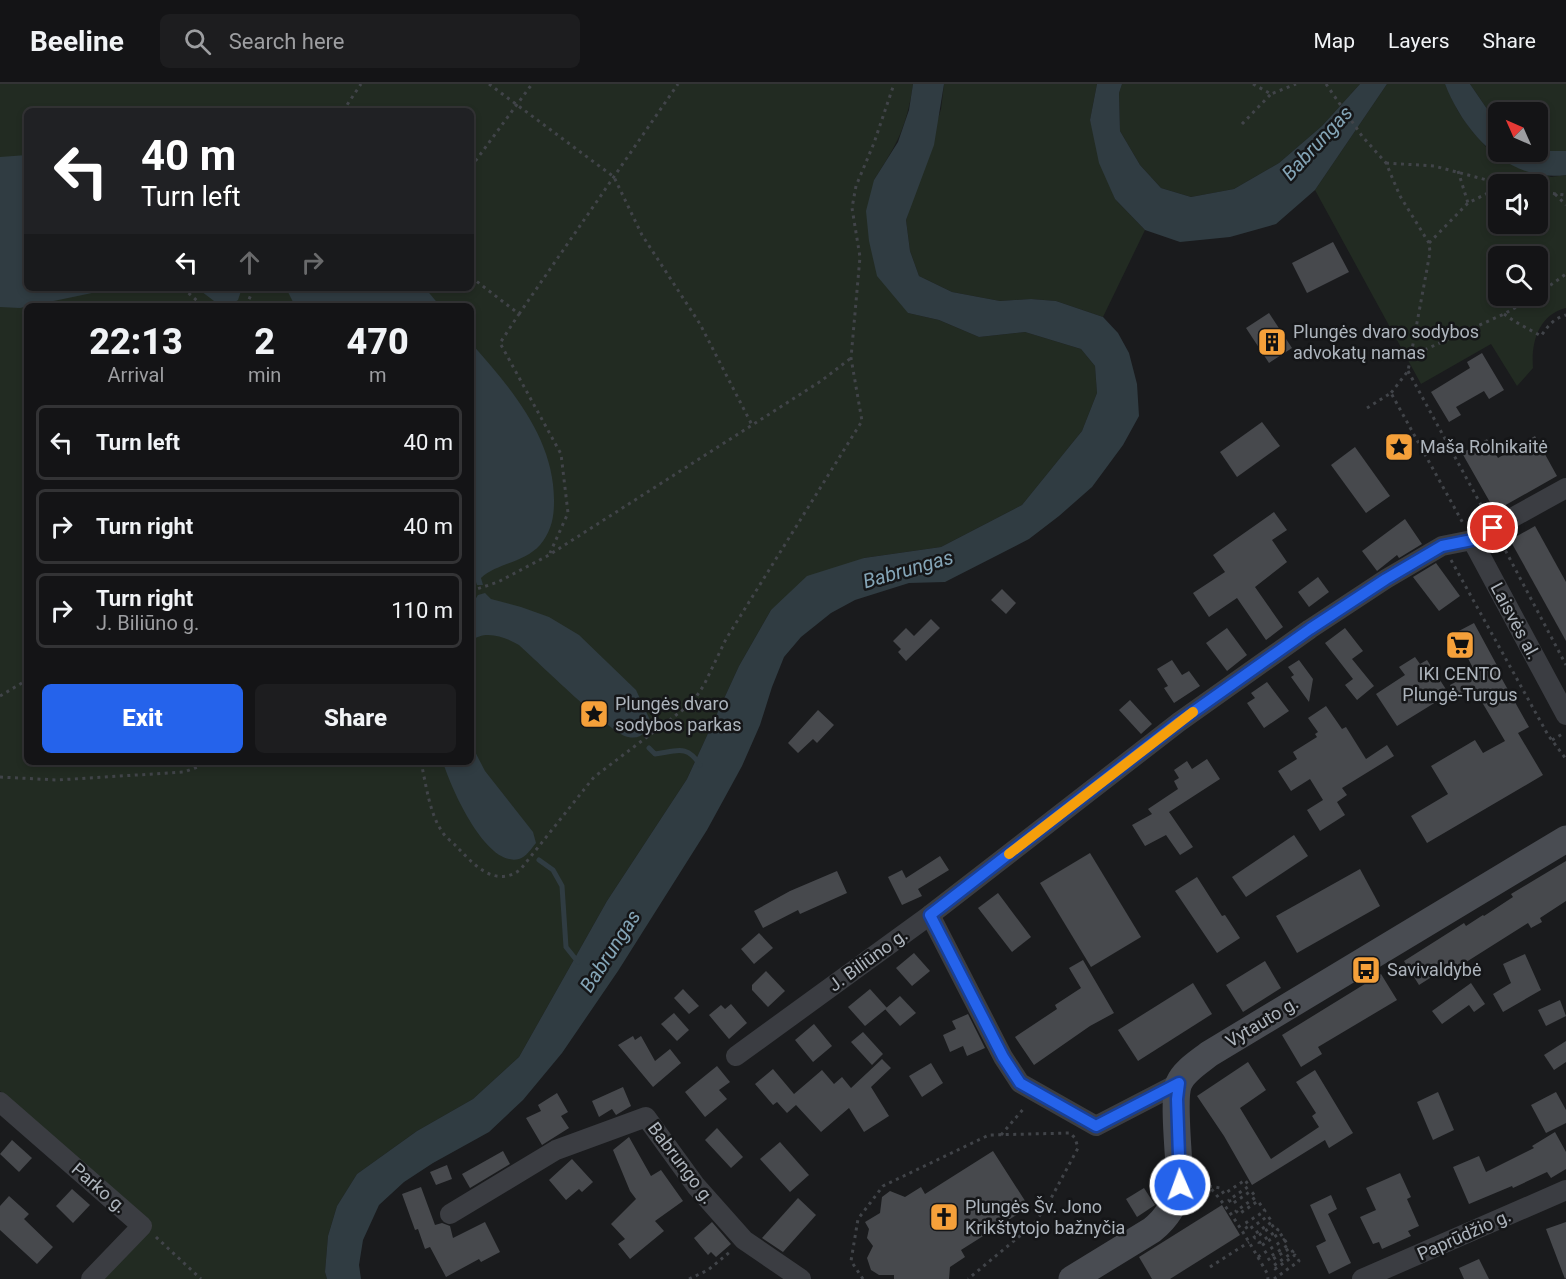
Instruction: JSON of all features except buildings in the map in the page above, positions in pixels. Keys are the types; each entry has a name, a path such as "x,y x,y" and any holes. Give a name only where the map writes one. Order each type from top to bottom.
{"main road":[{"name":"Vytauto g.","path":"1179,1083 1191,1067 1209,1054 1566,839"},
{"path":"1072,1279 1152,1230 1171,1210 1178,1196 1180,1185 1177,1099 1179,1083"}],"street":[{"name":"J. Biliūno g.","path":"736,1056 930,915 1179,722 1329,616 1442,546 1472,540 1566,488"},
{"name":"Laisvės al.","path":"1472,540 1566,715"},
{"path":"930,915 1003,1057 1020,1083 1096,1126 1179,1083"},
{"name":"Parko g.","path":"0,1102 142,1226 91,1279"},
{"name":"Babrungo g.","path":"450,1214 556,1150 646,1117 696,1186 744,1240 801,1279"},
{"name":"Paprūdžio g.","path":"1362,1279 1566,1190"}],"path":[{"path":"346,108 361,84"},
{"path":"489,84 614,177 642,235 700,324 752,425"},
{"path":"474,163 532,84"},
{"path":"549,555 568,513 561,454 501,343 678,84"},
{"path":"422,765 432,811 441,831 469,860 491,876 510,877 520,870 594,777 692,703 704,685 726,639 862,421 851,358 860,257 852,208 856,186 874,143 894,84"},
{"path":"1253,84 1271,94"},
{"path":"1242,124 1271,94 1296,84"},
{"path":"1326,84 1362,135 1386,163 1400,196 1429,243 1430,252 1408,371 1391,393 1367,408"},
{"path":"1386,163 1434,166 1488,180"},
{"path":"1458,171 1468,203"},
{"path":"1548,193 1566,195"},
{"path":"1429,243 1468,203 1488,194"},
{"path":"1555,194 1566,205"},
{"path":"1548,287 1566,274"},
{"path":"474,279 519,314"},
{"path":"186,291 200,303"},
{"path":"1411,357 1518,306"},
{"path":"1504,314 1541,336 1558,317 1566,315"},
{"path":"474,590 498,582 549,555 821,381 851,358"},
{"path":"1391,393 1472,540"},
{"path":"1442,546 1552,740 1566,759"},
{"path":"0,696 24,682"},
{"path":"1552,740 1566,732"},
{"path":"0,777 57,780 184,772 203,765"},
{"path":"1001,1135 1037,1093"},
{"path":"863,1279 851,1261 858,1219 883,1186 989,1135 1070,1133 1075,1138 1078,1148 1049,1202 1033,1225 968,1279"},
{"path":"1209,1186 1220,1188 1224,1194 1245,1180 1249,1186 1229,1200 1232,1204 1251,1191 1256,1197 1236,1210 1239,1215 1258,1201 1265,1211 1240,1227"},
{"path":"1217,1194 1240,1227 1267,1273 1268,1279"},
{"path":"1244,1224 1248,1230 1268,1216 1272,1222 1253,1235 1255,1238 1274,1225 1278,1230 1259,1243 1261,1246 1280,1233 1288,1245 1268,1258 1270,1261 1290,1248 1293,1252 1273,1266 1275,1269 1295,1255 1299,1261 1274,1279"},
{"path":"142,1226 201,1279"},
{"path":"1258,1257 1285,1239"},
{"path":"689,1279 708,1270 744,1240"},
{"path":"1210,1267 1249,1242"}],"shaded area":[{"name":"Plungės dvaro sodybos parkas","path":"0,84 913,84 908,112 900,135 874,180 908,313 939,320 979,337 1025,332 1081,349 1095,366 1097,393 1082,431 1022,505 941,547 864,558 771,610 739,666 687,779 607,901 519,1057 473,1099 417,1131 357,1174 337,1206 328,1236 325,1272 327,1279 98,1279 149,1227 0,1091"},
{"path":"944,84 1097,84 1090,120 1115,199 1145,230 1103,317 1056,301 1031,299 1000,301 952,292 919,276 910,251 906,220 941,109"},
{"path":"1122,84 1360,84 1322,126 1279,163 1234,189 1191,197 1161,188 1140,165 1120,131 1119,93"},
{"path":"1387,84 1445,84 1458,111 1488,149 1488,162 1517,162 1544,174 1488,174 1488,234 1548,234 1548,176 1566,175 1566,308 1549,317 1538,331 1533,349 1533,368 1517,386 1491,344 1421,384 1315,190"},
{"path":"1470,84 1566,84 1566,151 1548,150 1548,102 1488,102 1488,110"}],"water":[{"name":"Babrungas","path":"913,84 944,84 934,145 906,220 910,251 919,276 952,292 1000,301 1031,299 1056,301 1103,317 1118,333 1129,353 1137,384 1139,416 1123,445 1092,487 1029,539 945,582 909,583 855,600 831,613 801,637 784,657 760,725 742,766 707,830 618,971 562,1053 523,1100 489,1132 404,1182 379,1205 363,1240 359,1265 361,1279 327,1279 325,1272 328,1236 337,1206 357,1174 417,1131 473,1099 519,1057 607,901 687,779 739,666 771,610 807,576 864,558 941,547 1022,505 1082,431 1097,393 1095,366 1081,349 1025,332 979,337 939,320 908,313 877,276 869,241 866,211 874,180 898,142 909,110"},
{"name":"Babrungas","path":"1097,84 1122,84 1119,93 1120,131 1140,165 1161,188 1191,197 1234,189 1279,163 1322,126 1360,84 1387,84 1315,190 1276,224 1230,237 1180,242 1145,230 1115,199 1099,163 1090,120"},
{"path":"1445,84 1470,84 1488,110 1488,148 1464,120"},
{"path":"1548,150 1566,151 1566,175 1540,174 1508,163 1548,162"},
{"path":"24,155 24,291 95,291 92,293 44,303 24,303 24,307 20,308 0,307 0,157"},
{"path":"201,291 241,291 238,300 234,303 214,301"},
{"path":"288,291 428,291 438,303 294,303"},
{"path":"474,346 515,396 539,436 552,479 554,502 551,525 547,535 534,551 487,573 481,578 483,585 477,585 475,579"},
{"path":"485,593 491,599 549,617 579,635 636,690 650,720 643,734 633,738 628,737 606,724 519,645 508,639 489,635 482,635 474,639 474,601 478,595"},
{"path":"474,750 485,771 533,832 536,843 519,859 507,858 494,851 471,823 453,789 444,765 474,765"}],"waterway":[{"path":"649,748 655,754 681,750 691,754 700,765"},
{"name":"Babrungas","path":"539,860 553,870 562,886 566,947 578,962"}],"slow traffic":[{"path":"1009,854 1193,712"}],"place":[{"name":"Plungės dvaro sodybos advokatų namas","path":"1272,342"},
{"name":"Maša Rolnikaitė","path":"1399,447"},
{"name":"IKI CENTO Plungė-Turgus","path":"1460,645"},
{"name":"Plungės dvaro sodybos parkas","path":"594,714"},
{"name":"Savivaldybė","path":"1366,970"},
{"name":"Plungės Šv. Jono Krikštytojo bažnyčia","path":"944,1217"}],"route":[{"path":"1180,1185 1177,1099 1179,1083 1096,1126 1020,1083 1003,1057 930,915 1179,722 1310,629 1386,579 1442,546 1472,540 1493,528"}]}
